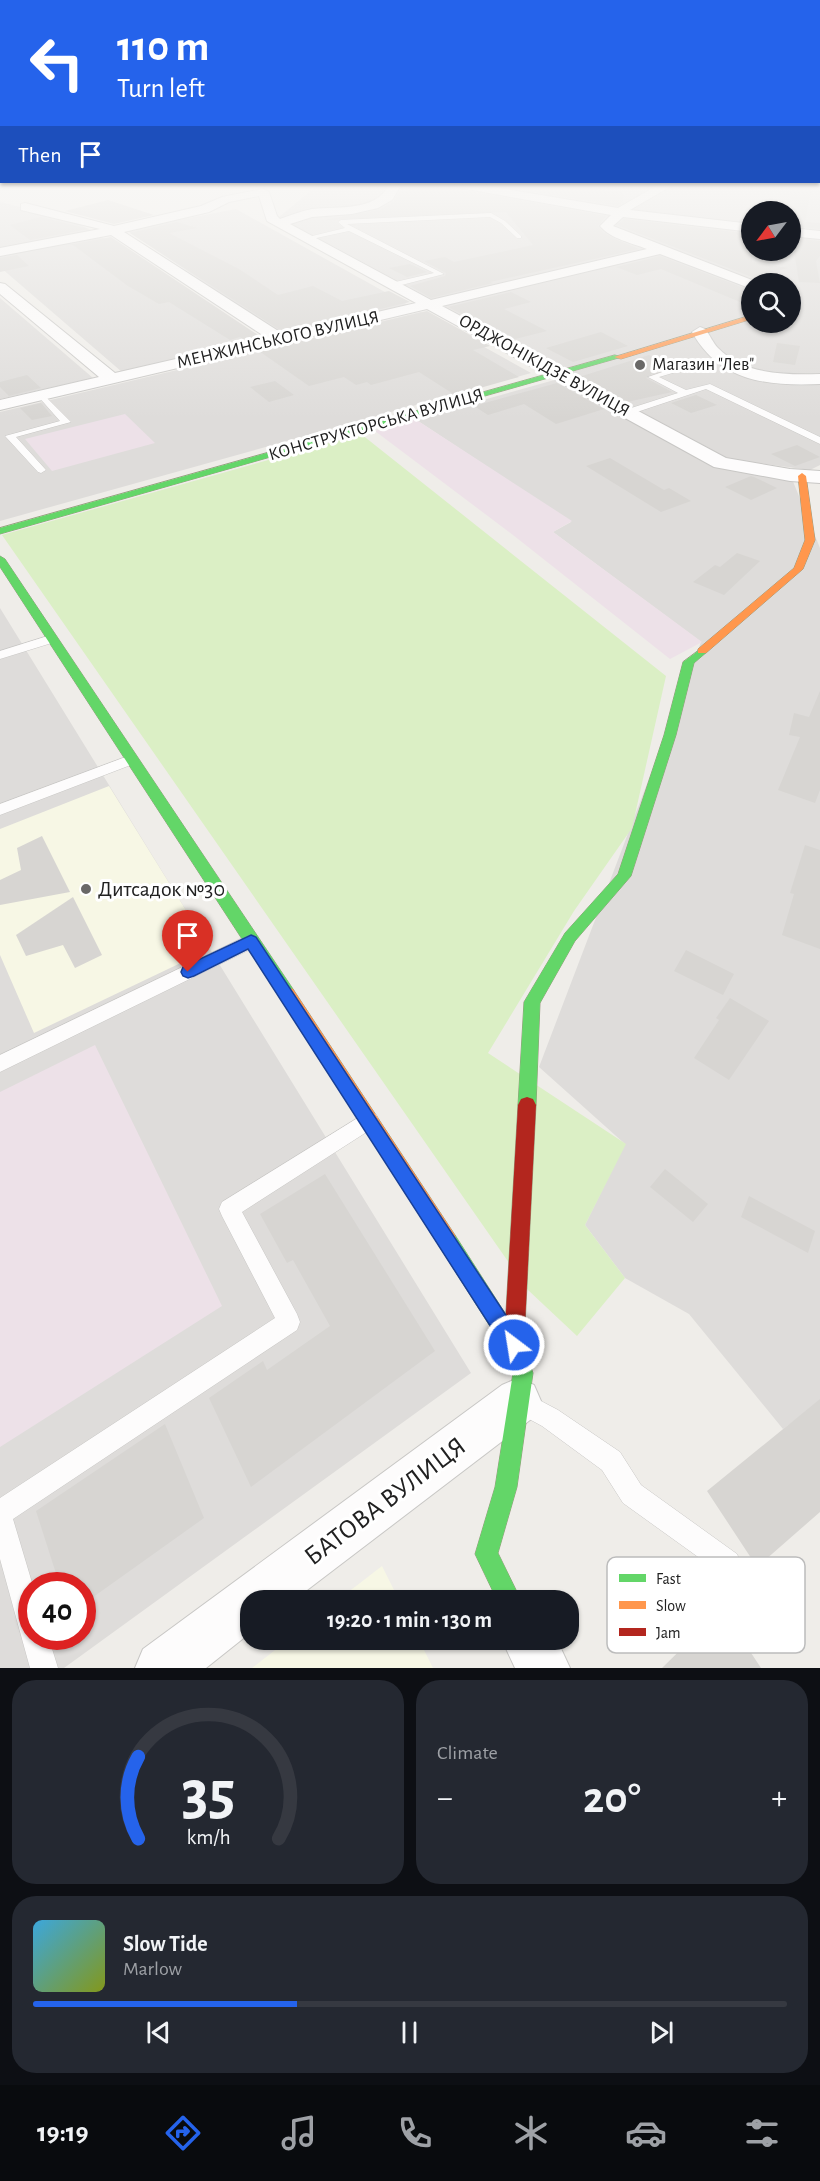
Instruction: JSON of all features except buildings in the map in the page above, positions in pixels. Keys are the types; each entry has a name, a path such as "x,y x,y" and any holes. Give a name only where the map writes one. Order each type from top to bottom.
{"street":[{"path":"163,263 281,340"},
{"name":"ОРДЖОНІКІДЗЕ ВУЛИЦЯ","path":"354,263 721,463 811,476"},
{"name":"МЕНЖИНСЬКОГО ВУЛИЦЯ","path":"0,405 607,263"},
{"path":"694,263 741,281"},
{"path":"0,287 112,379"},
{"name":"КОНСТРУКТОРСЬКА ВУЛИЦЯ","path":"0,531 559,374 741,320"},
{"path":"700,332 714,354 737,368 763,376 794,380 820,379"},
{"path":"514,1345 532,1002 570,937 624,876 670,735 689,662 798,569 810,540 811,476"},
{"path":"0,559 514,1345 523,1373 506,1487 486,1554 504,1590"},
{"name":"БАТОВА ВУЛИЦЯ","path":"266,1590 518,1401"},
{"name":"БАТОВА ВУЛИЦЯ","path":"162,1668 240,1609"},
{"path":"534,1650 543,1668"}],"lane":[{"path":"394,285 441,274 418,263"},
{"path":"683,367 652,377 685,393"},
{"path":"628,412 707,386 820,441"},
{"path":"40,470 10,436 66,422 41,395"},
{"path":"0,655 51,639"},
{"path":"0,810 131,760"},
{"path":"0,1064 251,941"},
{"path":"18,1577 0,1515 289,1322 229,1209 369,1120"},
{"path":"518,1401 550,1418 611,1461 632,1494 720,1557"},
{"path":"39,1650 44,1668"}],"shaded area":[{"path":"0,263 142,263 261,340 122,372 0,267"},
{"path":"175,263 333,263 410,306 283,335"},
{"path":"364,263 820,263 820,465 810,470 729,459"},
{"path":"0,298 93,378 0,399"},
{"path":"421,312 531,373 0,521 0,412"},
{"path":"558,379 719,467 792,479 820,548 820,1401 783,1429 689,1314 625,1278 585,1225 625,1144 539,1067 701,642 553,532 571,522 415,419"},
{"path":"125,414 155,443 52,471 25,439"},
{"path":"415,419 572,521 553,532 702,642 670,659 513,535 375,431"},
{"path":"0,608 471,1373 96,1645 96,1572 18,1572 18,1650 89,1650 64,1668 0,1668"},
{"name":"Дитсадок №30","path":"109,786 210,949 34,1033 0,955 0,829"},
{"path":"95,1045 222,1306 0,1447 0,1092"},
{"path":"382,1566 394,1590 351,1590"},
{"path":"275,1650 424,1650 433,1668 252,1668"}],"green space":[{"path":"361,434 666,676 632,828 574,911 488,1053 626,1144 585,1225 625,1278 577,1336 528,1290 2,535"}],"traffic: fast":[{"path":"0,531 618,357"},
{"path":"0,559 287,994"},
{"path":"527,1105 532,1002 570,937 624,876 670,735 689,662 702,651"},
{"path":"448,1242 514,1345 523,1373 506,1487 486,1554 504,1590"}],"traffic: slow":[{"path":"618,357 741,320"},
{"path":"702,651 798,569 810,540 802,476"},
{"path":"287,994 448,1242"}],"traffic: jam":[{"path":"514,1345 527,1105"}],"place":[{"name":"Магазин \"Лев\"","path":"640,365"},
{"name":"Дитсадок №30","path":"86,889"}],"route":[{"path":"188,972 251,941 384,1142 514,1345"}]}
